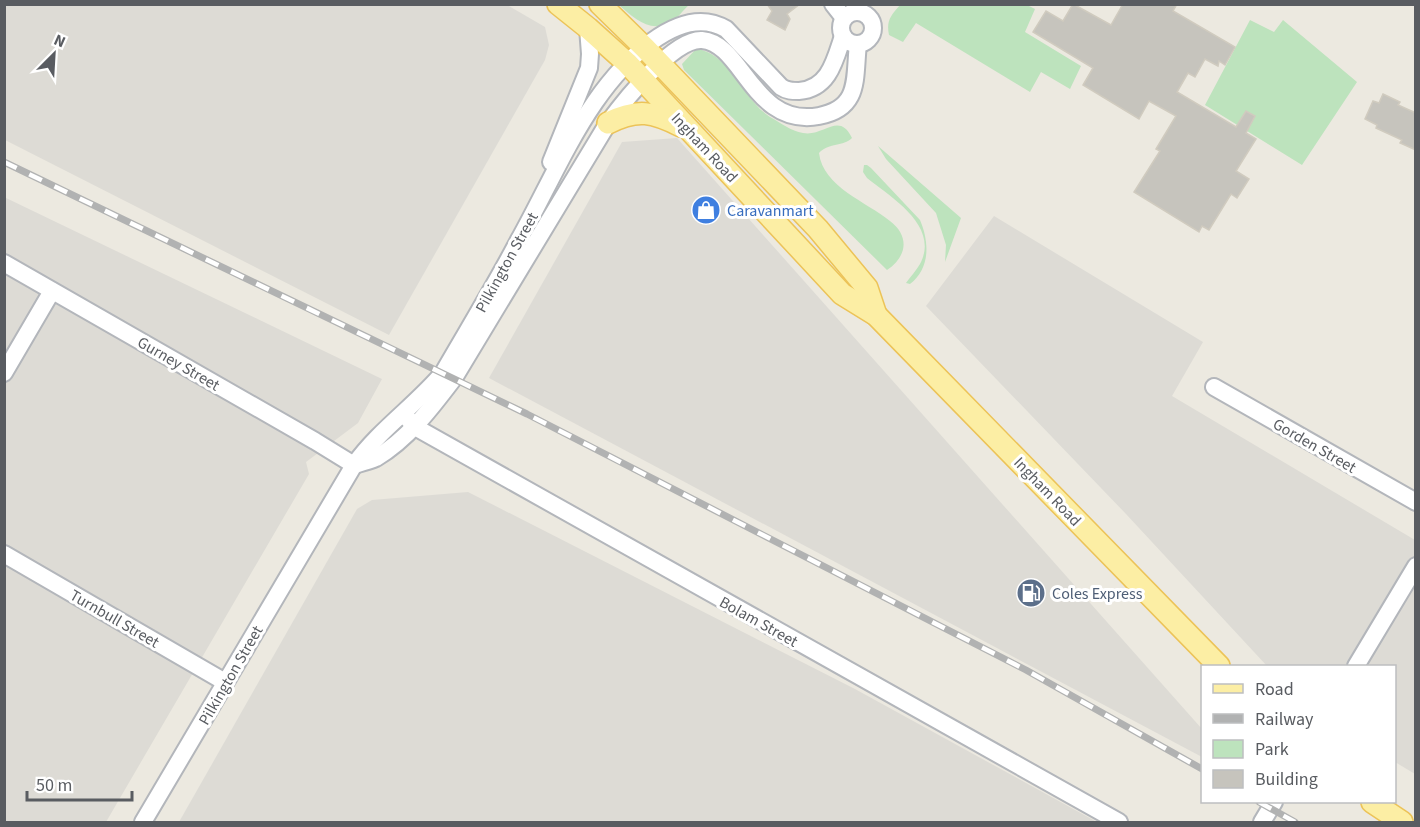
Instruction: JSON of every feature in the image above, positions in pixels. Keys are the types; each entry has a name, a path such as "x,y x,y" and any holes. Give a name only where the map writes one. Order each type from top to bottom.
{"main road":[{"name":"Ingham Road","path":"558,4 627,63 842,294 876,315 1219,665"},
{"name":"Ingham Road","path":"600,4 645,48 818,230 867,288 876,315"},
{"path":"608,123 630,115 651,114 692,132"},
{"path":"1375,803 1402,822"}],"street":[{"path":"833,4 844,18"},
{"path":"874,11 873,32 868,40 852,44 843,36 841,30 844,18 854,12 874,11"},
{"name":"Pilkington Street","path":"143,822 354,465 369,445 427,392 443,373 587,114 627,63 675,27 689,23 716,23 726,29 775,83 787,90 807,90 822,82 830,73 843,36"},
{"path":"519,240 589,68 591,54 588,28"},
{"name":"Pilkington Street","path":"354,465 375,458 415,428 453,378 608,123 643,80 660,64 691,42 703,40 709,42 728,56 774,107 786,114 808,117 831,113 847,103 854,89 858,44"},
{"name":"Gurney Street","path":"4,263 354,465"},
{"path":"4,373 52,291"},
{"name":"Gorden Street","path":"1214,387 1416,502"},
{"name":"Bolam Street","path":"404,414 415,428 1119,822"},
{"name":"Turnbull Street","path":"4,554 225,682"},
{"path":"1357,665 1416,566"},
{"path":"1262,822 1273,803"}],"shaded area":[{"path":"4,5 507,5 545,27 549,45 545,60 389,335 5,140"},
{"path":"677,138 1201,728 1201,756 489,378 622,142"},
{"path":"4,197 382,379 358,423 306,462 309,474 106,822 5,822"},
{"path":"994,216 1203,342 1172,396 1415,540 1415,774 1396,763 1396,665 1266,665 1126,514 926,306"},
{"path":"468,492 855,689 1097,822 179,822 357,509 372,500"}],"green space":[{"path":"619,5 689,5 671,22 656,26 643,23"},
{"path":"900,5 1027,5 1035,9 1025,32 1081,66 1070,89 1041,72 1030,92 916,23 903,42 889,35 890,18"},
{"path":"1250,20 1274,32 1283,20 1357,82 1302,165 1205,105"},
{"path":"696,49 708,52 719,59 761,109 786,126 803,133 818,132 836,126 842,126 847,130 852,138 819,153 822,165 847,193 881,214 901,233 904,246 894,265 887,270 684,70 682,64"},
{"path":"878,146 961,218 945,262 946,245 936,213 886,159"},
{"path":"864,165 871,168 920,220 926,245 925,262 917,278 910,284 906,283 920,264 924,250 924,237 919,225 910,214 867,178 863,172"}],"building":[{"path":"767,4 800,4 787,14 790,19 785,30 767,20 772,11"},
{"path":"1073,4 1111,25 1123,4 1177,4 1173,11 1235,47 1225,65 1219,61 1218,66 1205,59 1195,77 1188,73 1177,92 1236,127 1246,111 1255,116 1246,133 1256,139 1236,171 1249,179 1237,198 1231,194 1209,230 1202,226 1199,232 1134,192 1160,151 1156,149 1176,116 1149,101 1139,119 1083,85 1093,68 1033,32 1046,11 1063,21"},
{"path":"1383,94 1400,102 1398,105 1416,113 1416,150 1400,143 1402,140 1376,128 1377,125 1365,119 1373,101 1379,103"}],"railway":[{"path":"4,162 527,414 1026,670 1201,768"},
{"path":"1261,803 1295,822"}],"place":[{"name":"Caravanmart","path":"706,210"},
{"name":"Coles Express","path":"1031,593"}]}
